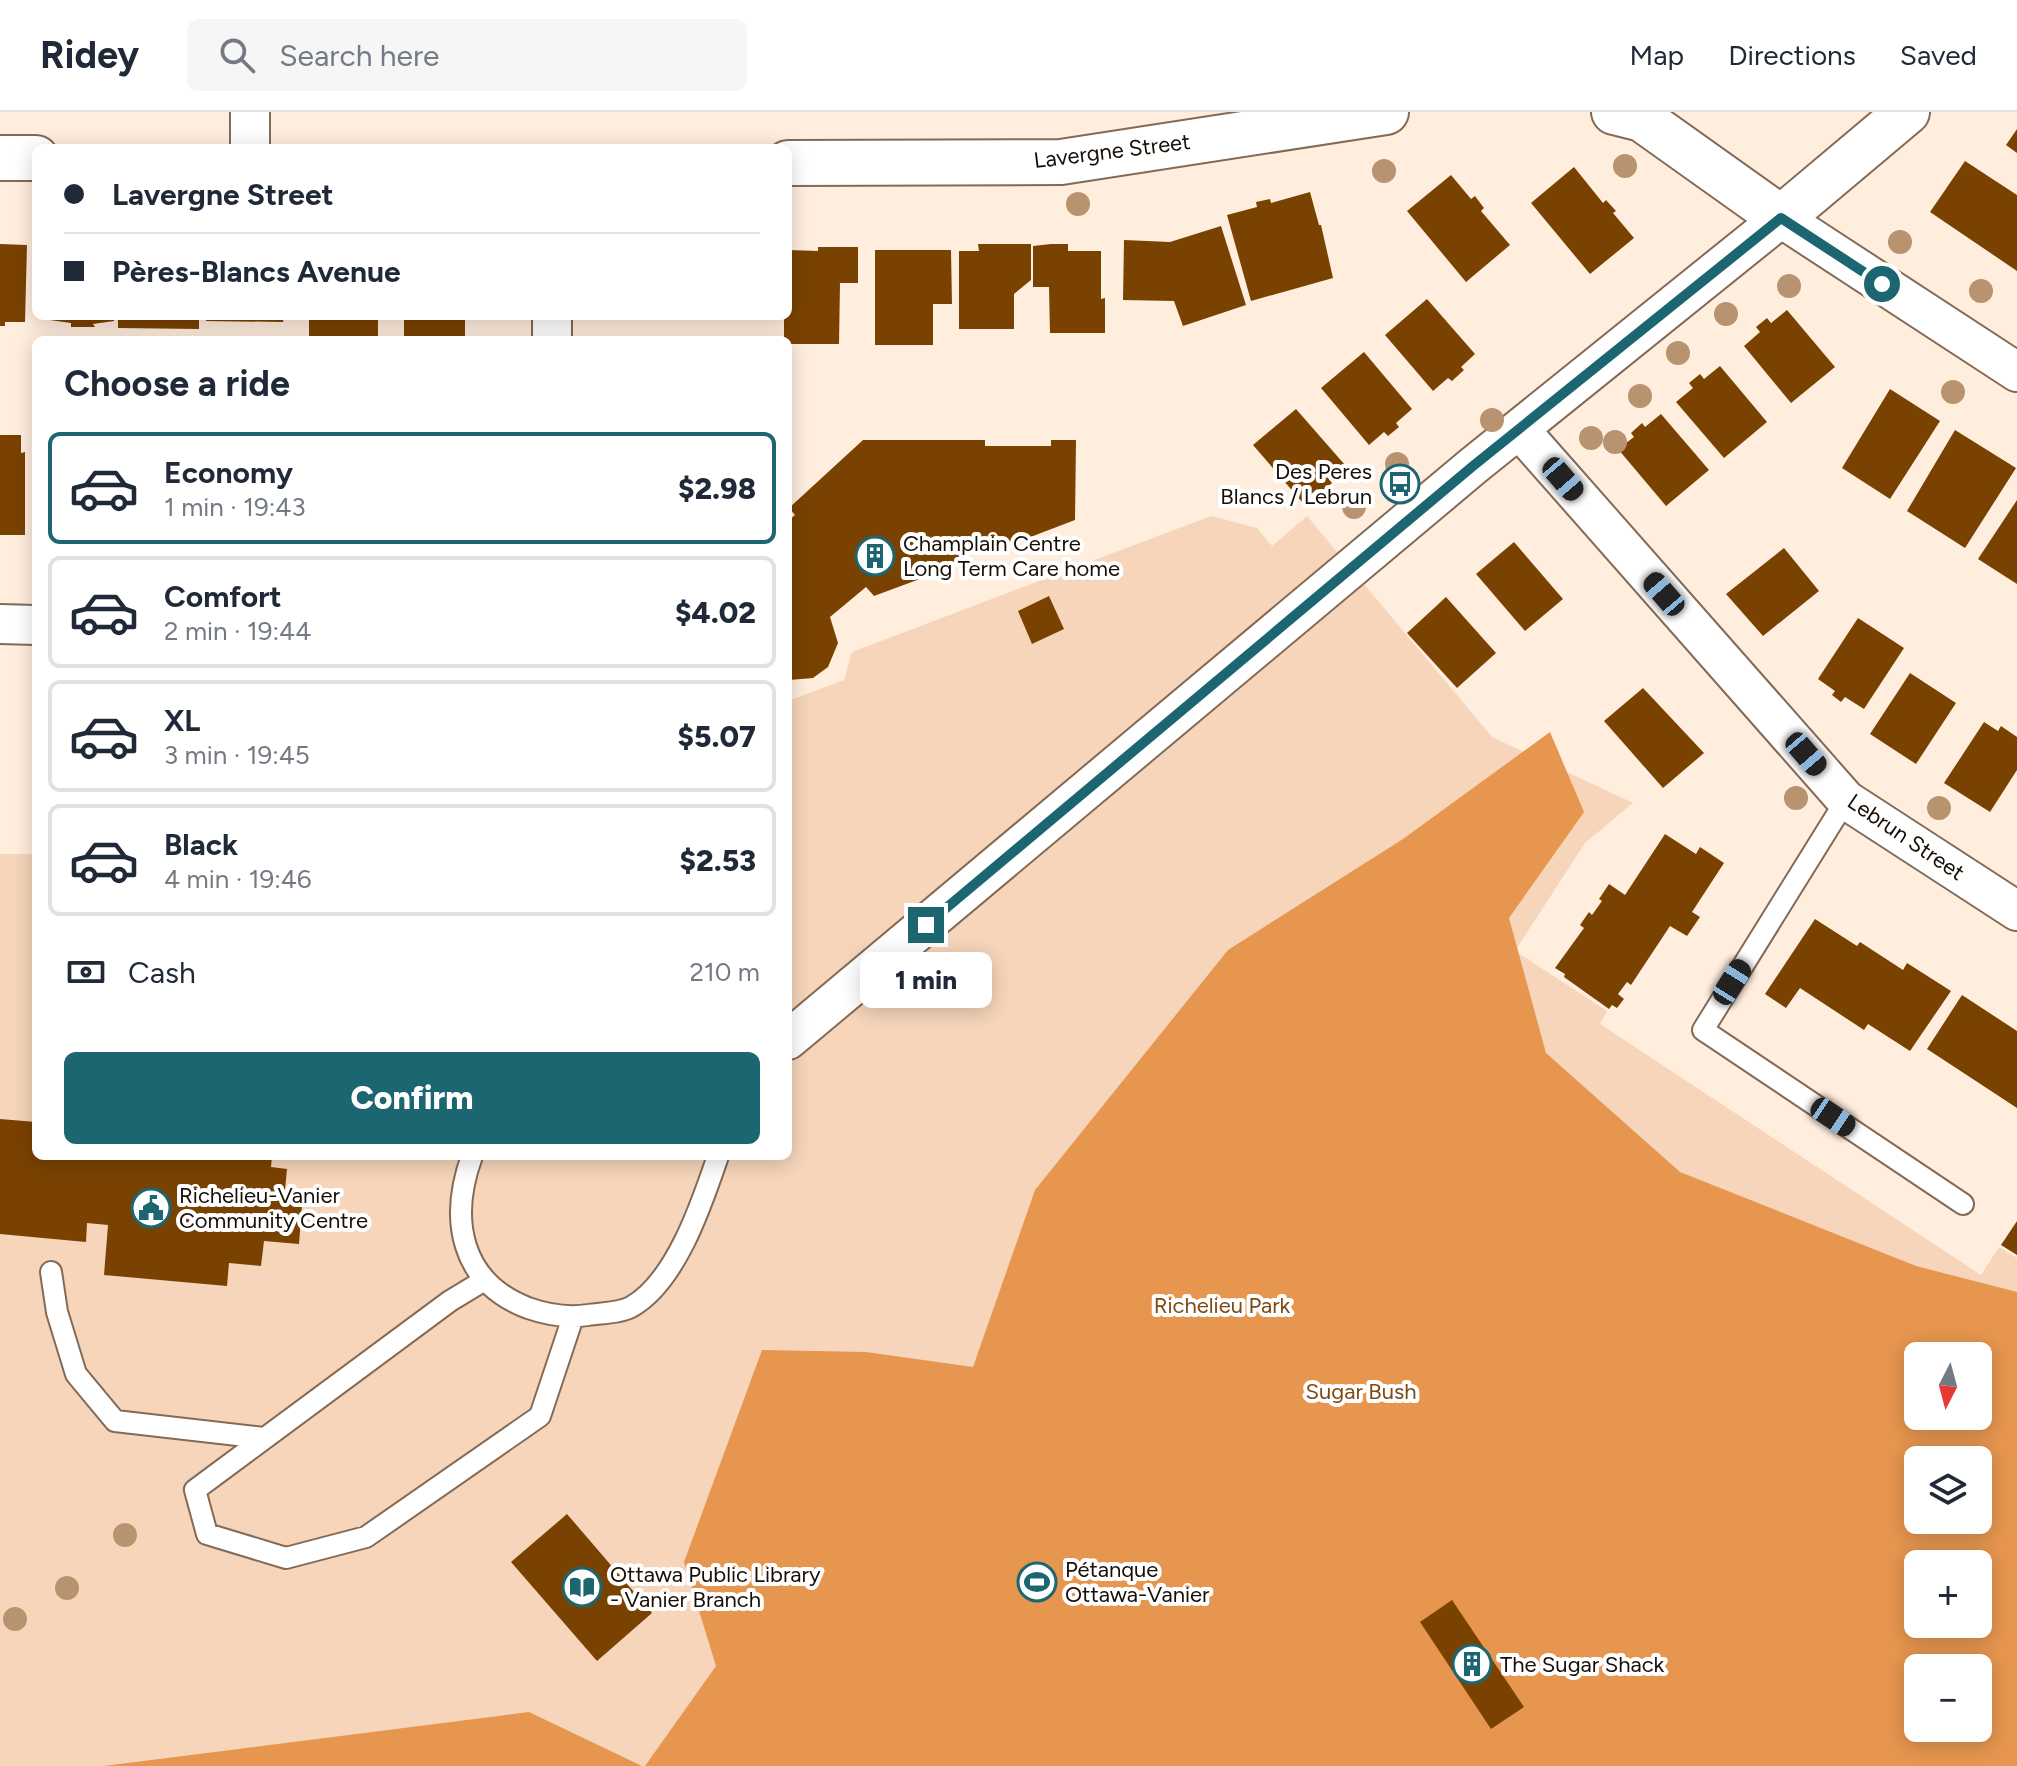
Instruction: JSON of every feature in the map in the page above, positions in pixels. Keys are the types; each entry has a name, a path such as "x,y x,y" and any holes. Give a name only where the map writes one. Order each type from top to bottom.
{"street":[{"path":"250,112 250,144"},
{"name":"Lavergne Street","path":"792,163 1061,162 1386,112"},
{"path":"1614,112 1642,119 1781,218 2017,372"},
{"path":"792,1037 1519,429 1907,112"},
{"path":"0,158 32,158"},
{"name":"Lebrun Street","path":"1519,429 1846,800 2017,911"},
{"path":"0,624 32,625"}],"lane":[{"path":"1846,800 1703,1030 1963,1204"},
{"path":"471,1160 461,1200 461,1226 467,1253 483,1281 509,1301 541,1312 573,1317 629,1308 666,1276 706,1193 717,1160"},
{"path":"51,1272 57,1312 76,1374 115,1421 264,1438"},
{"path":"483,1281 450,1301 195,1490 207,1534 286,1558 366,1537 540,1416 573,1317"}],"green space":[{"name":"Richelieu Park","path":"1211,516 1257,528 1272,546 1307,516 1492,737 1633,803 1585,843 1515,951 1607,1011 1600,1024 1981,1275 1999,1247 2017,1258 2017,1766 0,1766 0,854 32,854 32,1160 792,1160 792,700 844,680 852,652"},
{"name":"Sugar Bush","path":"1550,732 1584,812 1509,918 1546,1053 1680,1172 1916,1266 2017,1292 2017,1766 645,1766 716,1666 684,1562 762,1350 866,1352 973,1367 1035,1190 1228,950 1403,839"},
{"path":"529,1712 642,1766 104,1766"}],"building":[{"path":"2017,129 2017,153 2006,145"},
{"path":"1965,161 2017,195 2017,271 1930,212"},
{"path":"1574,167 1603,203 1606,200 1616,211 1613,213 1634,238 1590,274 1531,203"},
{"path":"1451,175 1471,199 1475,196 1484,208 1481,211 1510,245 1466,282 1407,211"},
{"path":"1310,192 1333,278 1251,301 1227,215 1257,207 1256,202 1270,199 1271,203"},
{"path":"1221,226 1246,305 1183,326 1174,301 1123,300 1124,240 1170,242"},
{"path":"0,244 27,245 25,322 5,322 5,326 0,326"},
{"path":"978,244 1031,244 1031,280 1014,294 1014,329 959,329 959,251 979,251"},
{"path":"1068,244 1068,251 1101,251 1105,333 1050,333 1049,287 1033,287 1033,246"},
{"path":"818,247 858,247 858,283 840,283 839,344 792,344 792,336 784,336 784,320 792,320 792,250 818,251"},
{"path":"875,250 951,250 952,304 933,304 933,345 875,345"},
{"path":"1427,299 1475,354 1452,381 1448,378 1433,391 1385,335"},
{"path":"1787,310 1835,367 1791,403 1744,346 1760,332 1756,327 1767,318 1771,323"},
{"path":"50,320 114,320 93,324 95,327 71,327 71,323"},
{"path":"118,320 199,320 199,329 118,328"},
{"path":"206,320 283,320 283,322"},
{"path":"309,320 378,320 378,336 309,336"},
{"path":"404,320 465,320 465,336 404,336"},
{"path":"1364,352 1412,409 1396,423 1399,427 1388,436 1384,432 1369,445 1321,388"},
{"path":"1720,366 1767,422 1724,458 1676,402 1693,388 1689,383 1700,374 1704,379"},
{"path":"1890,389 1940,421 1890,499 1842,468"},
{"path":"1296,409 1345,465 1329,479 1332,483 1320,493 1317,489 1302,502 1253,445"},
{"path":"1661,414 1709,470 1666,506 1618,449 1634,437 1631,433 1642,423 1645,427"},
{"path":"1955,430 2016,468 1965,548 1907,511"},
{"path":"0,435 21,435 21,453 25,452 25,535 0,535"},
{"name":"Champlain Centre Long Term Care home","path":"863,440 985,440 985,446 1051,446 1051,440 1076,440 1075,520 996,550 963,550 963,563 874,596 866,587 830,617 838,643 828,667 813,678 792,680 792,518 795,515 792,505"},
{"path":"2017,500 2017,584 1978,559"},
{"path":"1514,542 1563,599 1525,631 1476,574"},
{"path":"1784,548 1819,591 1763,636 1726,594"},
{"path":"1049,596 1064,629 1032,644 1018,611"},
{"path":"1446,597 1496,653 1457,688 1407,633"},
{"path":"1858,618 1904,648 1864,709 1845,697 1841,702 1832,695 1835,691 1818,679"},
{"path":"1910,673 1956,703 1916,764 1870,734"},
{"path":"1643,688 1704,753 1663,788 1604,721"},
{"path":"1984,722 1998,731 2001,726 2017,737 2017,770 1990,812 1944,783"},
{"path":"1665,834 1696,854 1700,847 1724,863 1692,912 1700,917 1687,936 1670,926 1631,985 1627,982 1618,994 1624,999 1617,1008 1612,1005 1609,1009 1555,968 1584,928 1580,925 1589,912 1592,915 1602,901 1599,899 1609,884 1625,895"},
{"path":"1815,919 1857,946 1860,942 1903,970 1907,963 1951,991 1910,1051 1868,1024 1864,1030 1800,988 1786,1008 1765,994"},
{"path":"1962,995 2017,1031 2017,1108 1927,1049"},
{"name":"Richelieu-Vanier Community Centre","path":"0,1119 32,1122 32,1160 272,1160 271,1167 287,1169 285,1190 303,1192 299,1244 264,1241 261,1266 229,1263 227,1286 104,1275 108,1225 87,1223 86,1242 0,1234"},
{"path":"2017,1221 2017,1255 2001,1245"},
{"name":"Ottawa Public Library - Vanier Branch","path":"567,1514 652,1613 597,1661 511,1562"},
{"name":"The Sugar Shack","path":"1452,1600 1524,1707 1491,1729 1420,1622"}],"place":[{"name":"Des Peres Blancs / Lebrun","path":"1400,484"},
{"name":"Champlain Centre Long Term Care home","path":"875,556"},
{"name":"Richelieu-Vanier Community Centre","path":"151,1208"},
{"name":"Pétanque Ottawa-Vanier","path":"1037,1582"},
{"name":"Ottawa Public Library - Vanier Branch","path":"582,1587"},
{"name":"The Sugar Shack","path":"1472,1664"}],"route":[{"path":"926,925 1473,466 1781,218 1882,284"}]}
